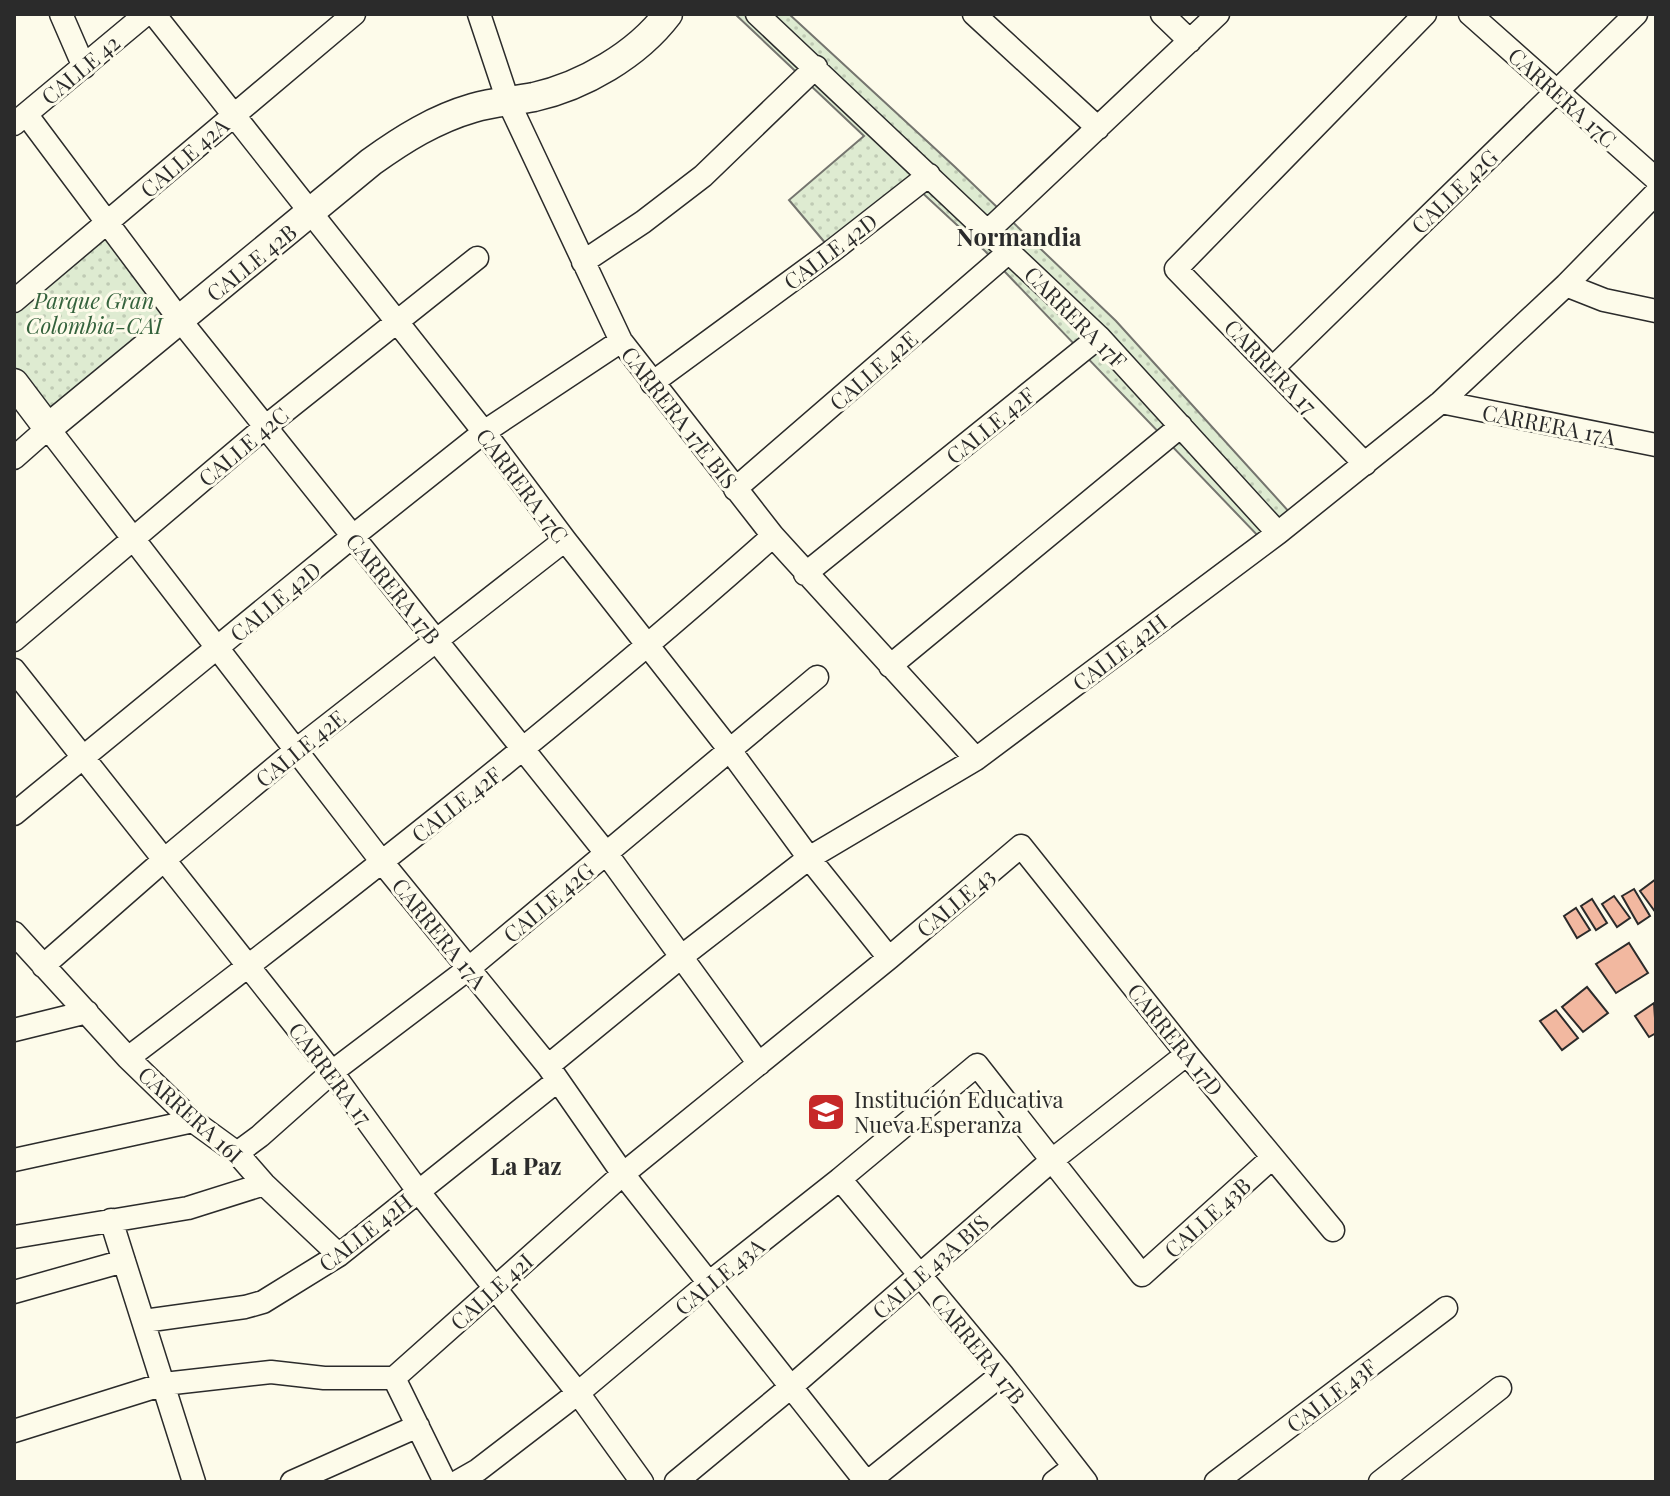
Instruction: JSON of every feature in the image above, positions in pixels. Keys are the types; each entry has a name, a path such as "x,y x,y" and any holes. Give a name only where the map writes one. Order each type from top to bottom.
{"street":[{"path":"61,14 84,67"},
{"name":"CALLE 42","path":"20,119 146,14"},
{"name":"CARRERA 17C","path":"154,14 484,432 889,958"},
{"name":"CALLE 42A","path":"14,301 354,14"},
{"name":"CARRERA 17E BIS","path":"479,14 508,101 621,341 805,574 976,759"},
{"path":"508,101 559,90 588,77 623,56 668,14"},
{"name":"CARRERA 17F","path":"757,14 1099,337 1278,533"},
{"path":"974,14 1098,128"},
{"path":"1162,14 1190,41"},
{"path":"989,230 1218,14"},
{"name":"CARRERA 17","path":"1365,464 1176,269 1425,14"},
{"name":"CARRERA 17C","path":"1470,14 1656,179"},
{"name":"CALLE 42G","path":"1273,368 1636,14"},
{"path":"583,262 643,222 703,176 816,67"},
{"name":"CALLE 42B","path":"14,458 407,136 473,108 508,101"},
{"name":"CARRERA 17B","path":"20,119 107,224 352,537 606,853 759,1064"},
{"name":"CALLE 42D","path":"652,383 832,251 929,175"},
{"name":"CALLE 42H","path":"144,1321 263,1302 339,1255 418,1191 681,957 809,858 976,759 1278,533 1365,464 1441,402 1566,285 1656,193"},
{"name":"CALLE 42E","path":"735,489 1010,251"},
{"name":"CALLE 42C","path":"14,640 265,427 477,258"},
{"path":"1566,285 1604,300 1656,311"},
{"name":"CALLE 42F","path":"805,574 1099,337"},
{"name":"CALLE 42D","path":"14,814 484,432 621,341"},
{"name":"CARRERA 17A","path":"14,383 382,862 552,1073 623,1174 867,1482"},
{"name":"CARRERA 17A","path":"1441,402 1656,445"},
{"path":"890,666 1181,426"},
{"name":"CALLE 42F","path":"128,1058 249,967 524,750 648,647 773,536"},
{"name":"CALLE 42E","path":"43,966 296,750 565,540"},
{"name":"CARRERA 17","path":"14,670 332,1072 418,1191 578,1393 642,1482"},
{"name":"CALLE 42G","path":"237,1153 332,1072 468,969 817,677"},
{"name":"CALLE 43","path":"889,958 1021,846"},
{"name":"CARRERA 17D","path":"1021,846 1333,1230"},
{"name":"CARRERA 16I","path":"14,933 128,1058 193,1121 237,1153 264,1184 339,1255"},
{"name":"CALLE 42I","path":"394,1378 623,1174 889,958"},
{"path":"14,1030 87,1012"},
{"name":"CALLE 43A BIS","path":"676,1482 792,1386 1051,1161 1187,1054"},
{"name":"CALLE 43A","path":"457,1482 478,1470 578,1393 977,1065 1051,1161"},
{"path":"14,1160 193,1121"},
{"name":"CALLE 43B","path":"1051,1161 1142,1275 1272,1158"},
{"name":"CARRERA 17B","path":"840,1179 1002,1374 1080,1475"},
{"path":"14,1237 188,1208 264,1184"},
{"path":"111,1220 194,1482"},
{"path":"14,1292 124,1261"},
{"name":"CALLE 43F","path":"1216,1482 1446,1308"},
{"path":"14,1431 164,1384 271,1372 324,1378 394,1378 445,1482"},
{"path":"867,1482 1002,1374"},
{"path":"1380,1482 1500,1388"},
{"path":"301,1481 418,1426"},
{"path":"1054,1482 1080,1475"}],"green space":[{"path":"735,14 789,14 1116,321 1291,514 1260,538 985,251 915,186 832,251 789,200 864,136"},
{"name":"Parque Gran Colombia-CAI","path":"107,224 180,320 48,428 14,383 14,301"}],"building":[{"path":"1656,879 1656,913 1640,891"},
{"path":"1634,889 1650,916 1638,924 1622,896"},
{"path":"1614,896 1630,918 1617,927 1602,904"},
{"path":"1592,899 1607,923 1596,930 1581,906"},
{"path":"1576,908 1590,930 1577,938 1564,916"},
{"path":"1629,943 1648,973 1616,993 1596,964"},
{"path":"1587,987 1608,1013 1583,1032 1562,1007"},
{"path":"1654,1003 1656,1033 1649,1037 1635,1016"},
{"path":"1556,1010 1578,1038 1562,1050 1540,1021"}],"place":[{"name":"Institución Educativa Nueva Esperanza","path":"826,1112"}],"district":[{"name":"Normandia","path":"1019,236"},
{"name":"La Paz","path":"526,1165"}]}
